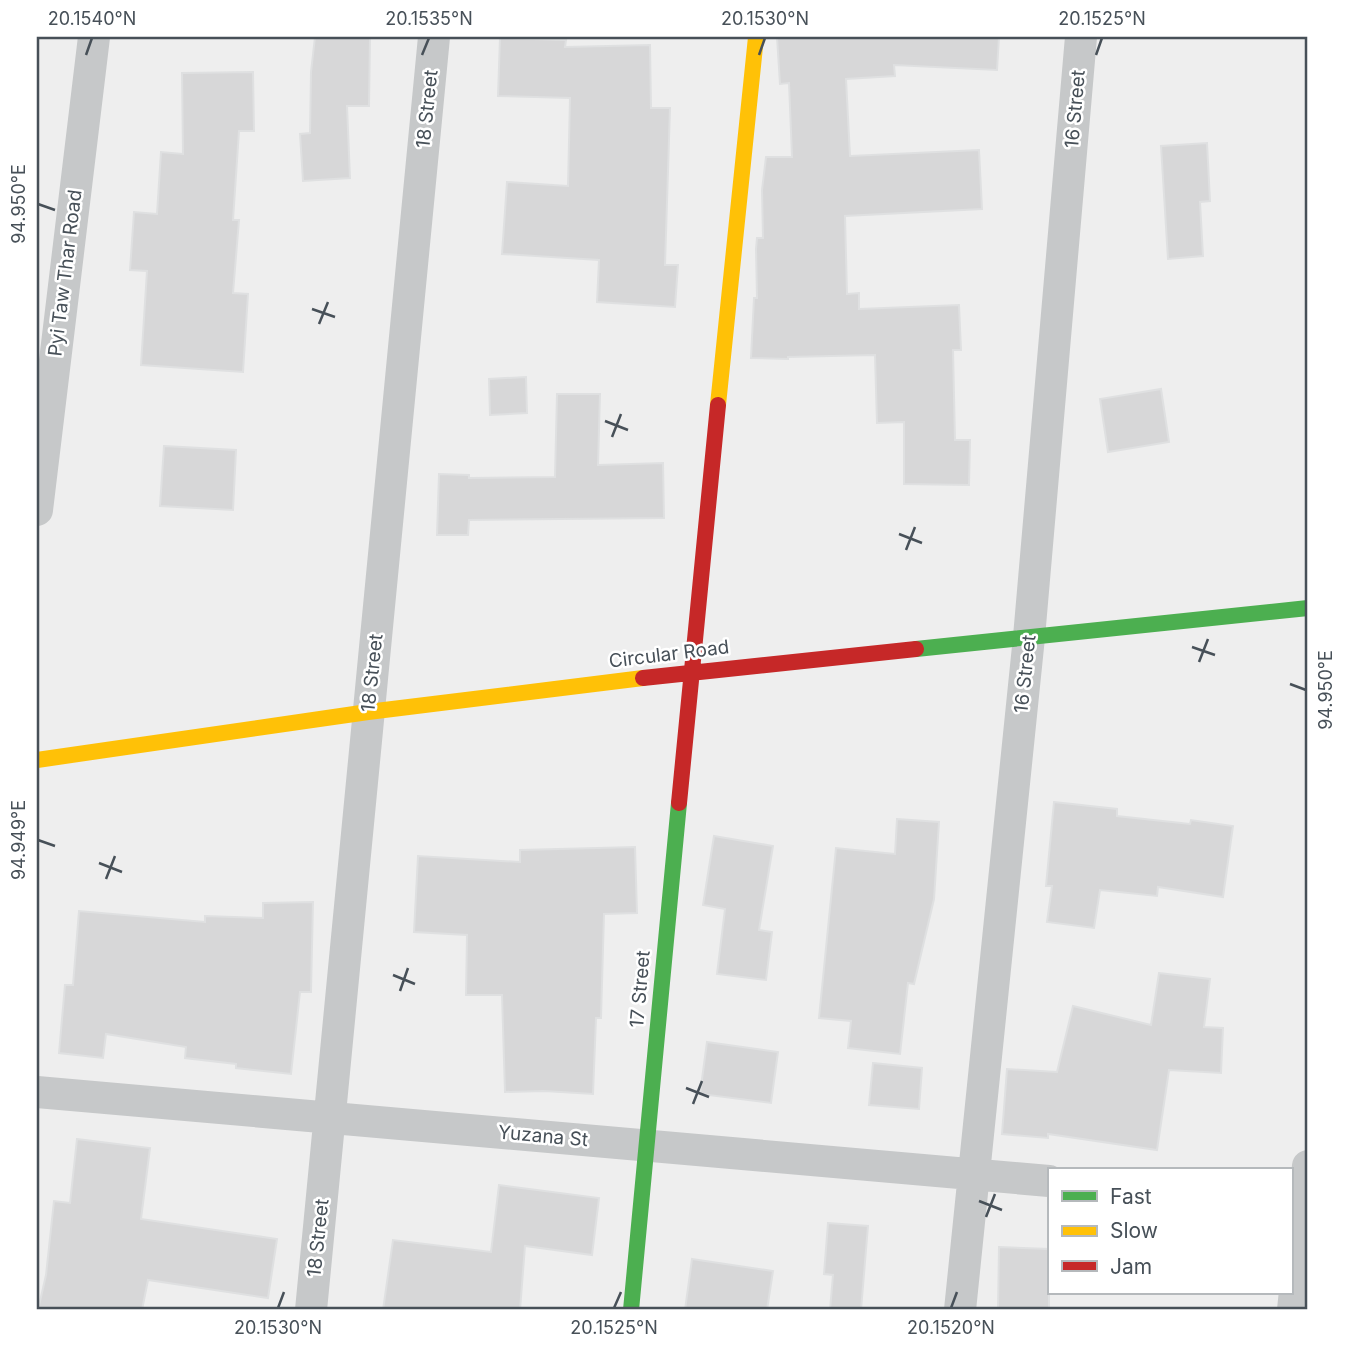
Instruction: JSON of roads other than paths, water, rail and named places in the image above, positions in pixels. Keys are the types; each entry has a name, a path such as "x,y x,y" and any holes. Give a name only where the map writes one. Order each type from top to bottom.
{"main road":[{"name":"17 Street","path":"631,1310 691,672 756,37"},
{"name":"Circular Road","path":"37,760 368,712 691,672 1308,608"}],"street":[{"name":"Pyi Taw Thar Road","path":"37,510 94,37"},
{"name":"18 Street","path":"311,1310 434,37"},
{"name":"16 Street","path":"960,1310 1029,637 1081,37"},
{"name":"Yuzana St","path":"37,1092 1048,1181"},
{"path":"1293,1310 1301,1204 1308,1166"}]}
